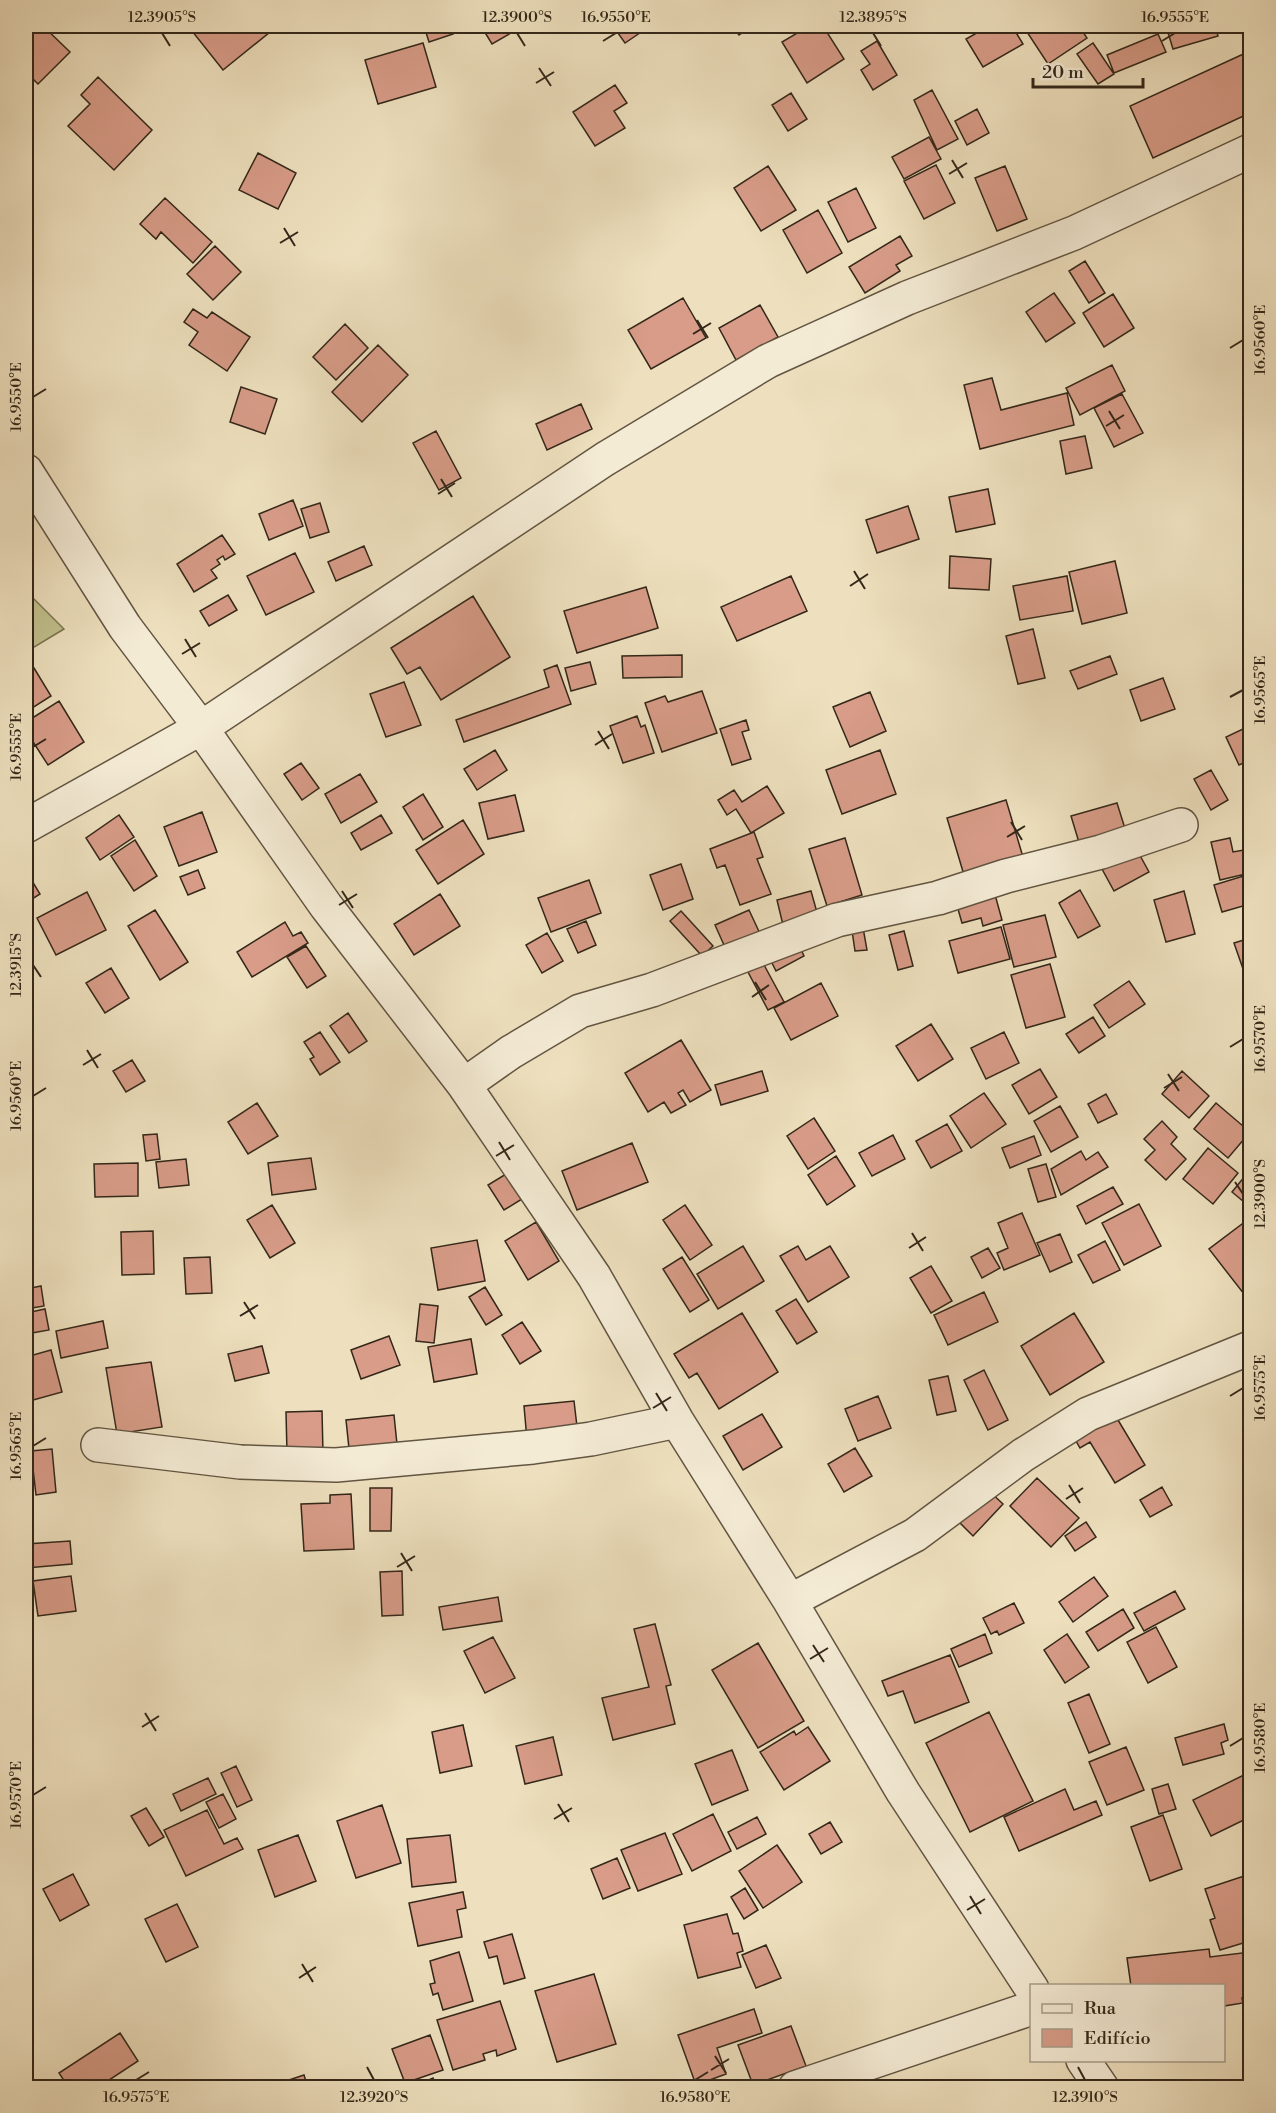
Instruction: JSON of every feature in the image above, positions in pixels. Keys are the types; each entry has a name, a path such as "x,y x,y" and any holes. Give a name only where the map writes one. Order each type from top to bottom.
{"street":[{"path":"26,826 201,728 605,459 768,361 907,298 1074,233 1251,151"},
{"path":"26,471 125,627 201,728 326,906 464,1085 594,1276 677,1421 790,1601 903,1792 1030,1986"},
{"path":"464,1085 511,1052 580,1011 652,990 837,920 938,898 1006,876 1101,852 1181,825"},
{"path":"790,1601 915,1535 1023,1455 1088,1414 1251,1348"},
{"path":"98,1445 240,1462 336,1465 533,1447 591,1439 677,1421"},
{"path":"795,2088 1030,2009"},
{"path":"1084,2062 1102,2088"}],"shaded area":[{"path":"26,591 64,629 26,652"}],"building":[{"path":"26,26 43,26 70,52 38,84 26,72"},
{"path":"188,26 266,26 270,32 223,70"},
{"path":"424,26 450,26 453,34 429,42"},
{"path":"481,26 523,26 492,44"},
{"path":"613,26 650,26 625,43"},
{"path":"732,26 752,26 739,35"},
{"path":"809,26 823,26 844,59 807,83 782,42"},
{"path":"989,26 1012,26 1023,44 983,67 966,39"},
{"path":"1038,26 1079,26 1087,38 1048,64 1027,32"},
{"path":"1166,26 1215,26 1218,36 1173,49"},
{"path":"1158,34 1166,52 1114,73 1107,55"},
{"path":"877,41 897,75 873,90 861,70 870,64 861,51"},
{"path":"423,43 436,87 378,104 365,60"},
{"path":"1093,43 1114,74 1098,84 1077,54"},
{"path":"1250,51 1250,113 1153,158 1130,106"},
{"path":"98,77 152,130 114,170 68,126 90,104 81,95"},
{"path":"615,85 627,103 614,111 625,128 595,146 573,112"},
{"path":"932,90 958,139 937,150 914,100"},
{"path":"791,93 807,119 788,131 772,105"},
{"path":"977,109 989,133 967,145 955,121"},
{"path":"929,137 941,159 904,179 892,157"},
{"path":"258,153 296,173 278,209 239,190"},
{"path":"936,165 955,203 924,219 904,181"},
{"path":"768,166 796,210 761,231 734,188"},
{"path":"1005,166 1027,219 997,231 975,178"},
{"path":"856,188 876,228 848,242 828,202"},
{"path":"165,198 212,242 193,263 161,232 156,239 140,224"},
{"path":"818,210 842,253 807,273 783,230"},
{"path":"900,236 912,256 896,265 900,271 865,293 849,267"},
{"path":"215,246 241,272 213,300 187,274"},
{"path":"1085,261 1105,293 1089,303 1069,271"},
{"path":"1054,293 1075,323 1046,342 1026,312"},
{"path":"1113,294 1134,328 1104,347 1083,313"},
{"path":"683,298 706,338 651,369 628,330"},
{"path":"760,305 778,337 736,360 719,328"},
{"path":"193,309 207,318 212,312 250,337 227,371 189,345 198,332 184,322"},
{"path":"345,324 368,348 336,380 313,357"},
{"path":"378,345 408,375 362,422 332,392"},
{"path":"1112,365 1125,391 1080,415 1066,388"},
{"path":"992,378 1001,410 1067,393 1074,425 980,449 964,385"},
{"path":"241,387 277,399 265,434 230,422"},
{"path":"1122,394 1143,433 1114,447 1094,408"},
{"path":"581,404 592,429 547,450 536,424"},
{"path":"436,431 461,478 439,490 413,443"},
{"path":"1085,436 1092,468 1066,474 1060,441"},
{"path":"988,489 995,524 956,532 949,497"},
{"path":"293,500 303,526 269,540 259,514"},
{"path":"320,503 329,532 310,538 301,509"},
{"path":"908,506 919,539 877,553 866,520"},
{"path":"222,535 235,554 225,560 223,556 217,560 220,564 211,570 217,578 194,592 177,564"},
{"path":"364,546 372,565 336,581 328,562"},
{"path":"295,553 314,592 266,615 247,576"},
{"path":"950,556 991,559 989,590 949,588"},
{"path":"1115,561 1127,613 1082,624 1069,572"},
{"path":"791,576 807,611 737,641 721,607"},
{"path":"1067,576 1073,611 1020,620 1013,586"},
{"path":"646,587 658,628 577,653 564,611"},
{"path":"228,595 237,610 209,626 200,611"},
{"path":"473,596 510,657 441,700 420,667 407,674 391,648"},
{"path":"1033,629 1045,678 1018,684 1006,636"},
{"path":"682,655 682,677 623,678 622,656"},
{"path":"1110,656 1117,674 1078,689 1070,671"},
{"path":"590,662 596,684 571,691 565,668"},
{"path":"557,665 571,704 464,742 456,720 549,687 544,670"},
{"path":"34,668 51,696 26,712 26,674"},
{"path":"1163,678 1175,709 1141,721 1130,690"},
{"path":"404,682 421,725 386,737 370,694"},
{"path":"702,691 717,733 662,752 645,703 665,696 668,702"},
{"path":"870,692 886,731 850,747 833,707"},
{"path":"59,701 84,742 48,765 26,731 26,722"},
{"path":"637,716 641,727 645,725 654,753 623,763 610,726"},
{"path":"746,720 749,730 742,732 751,759 732,765 720,729"},
{"path":"1245,728 1250,739 1250,760 1239,765 1226,737"},
{"path":"495,750 507,770 477,790 464,769"},
{"path":"880,750 896,794 842,814 826,770"},
{"path":"301,763 319,788 302,800 284,774"},
{"path":"1211,770 1228,800 1211,810 1194,779"},
{"path":"360,774 377,802 341,823 325,794"},
{"path":"767,786 784,813 751,833 736,809 727,815 718,800 734,790 742,802"},
{"path":"423,794 443,827 423,840 403,807"},
{"path":"515,795 524,831 488,839 479,803"},
{"path":"1006,800 1023,857 964,875 947,818"},
{"path":"1117,803 1127,835 1081,849 1071,816"},
{"path":"202,812 217,852 179,866 164,827"},
{"path":"119,815 134,837 100,860 86,838"},
{"path":"381,815 392,833 361,850 351,833"},
{"path":"463,820 484,854 438,884 416,850"},
{"path":"754,832 763,857 757,859 771,894 740,905 725,865 717,868 710,849"},
{"path":"845,838 862,895 827,906 809,849"},
{"path":"1230,838 1233,852 1250,849 1250,873 1220,880 1211,842"},
{"path":"135,840 157,876 134,891 111,856"},
{"path":"1137,850 1149,872 1114,891 1102,869"},
{"path":"681,864 693,899 663,910 650,875"},
{"path":"198,870 205,888 188,895 180,877"},
{"path":"26,871 40,894 26,903"},
{"path":"1250,874 1250,904 1222,912 1214,885"},
{"path":"589,880 601,913 551,932 538,898"},
{"path":"1080,890 1100,926 1078,938 1059,903"},
{"path":"811,891 818,916 783,925 777,900"},
{"path":"994,891 1002,920 983,926 981,918 962,923 956,902"},
{"path":"1184,891 1195,934 1166,942 1154,900"},
{"path":"87,892 106,930 56,955 37,918"},
{"path":"440,894 460,926 414,955 394,924"},
{"path":"155,910 188,962 160,980 128,926"},
{"path":"749,910 762,938 728,954 715,925"},
{"path":"681,911 713,946 702,956 670,921"},
{"path":"1045,915 1056,957 1014,967 1003,925"},
{"path":"586,921 596,945 578,953 567,929"},
{"path":"285,922 293,936 301,932 308,943 252,977 237,952"},
{"path":"862,922 867,950 855,951 851,924"},
{"path":"1001,927 1010,959 958,973 949,941"},
{"path":"904,931 913,966 898,970 889,935"},
{"path":"547,933 563,961 542,973 526,945"},
{"path":"1250,938 1250,989 1234,943"},
{"path":"797,941 804,956 776,971 768,955"},
{"path":"306,946 326,976 307,988 287,957"},
{"path":"763,963 784,1002 768,1010 748,972"},
{"path":"1050,964 1065,1017 1026,1028 1011,975"},
{"path":"111,968 129,998 105,1013 86,983"},
{"path":"1129,981 1145,1004 1109,1028 1094,1005"},
{"path":"821,983 838,1016 791,1040 774,1008"},
{"path":"348,1013 367,1041 349,1053 330,1026"},
{"path":"1093,1017 1105,1036 1079,1053 1066,1034"},
{"path":"931,1024 953,1059 918,1081 896,1046"},
{"path":"320,1032 340,1062 320,1075 310,1059 314,1057 304,1042"},
{"path":"1004,1032 1019,1063 986,1079 971,1048"},
{"path":"681,1040 711,1090 690,1102 683,1090 678,1093 686,1105 671,1113 664,1102 648,1112 625,1073"},
{"path":"132,1060 145,1081 126,1092 113,1071"},
{"path":"1040,1069 1057,1097 1029,1114 1012,1085"},
{"path":"762,1071 768,1091 721,1105 715,1085"},
{"path":"1182,1071 1209,1096 1189,1118 1162,1094"},
{"path":"984,1093 1006,1124 971,1148 950,1116"},
{"path":"1106,1094 1117,1114 1098,1123 1088,1104"},
{"path":"257,1103 278,1136 248,1154 228,1122"},
{"path":"1216,1103 1250,1132 1228,1158 1194,1129"},
{"path":"1060,1106 1078,1137 1051,1152 1034,1121"},
{"path":"814,1118 835,1151 808,1169 787,1136"},
{"path":"1162,1121 1177,1137 1171,1144 1186,1159 1166,1180 1145,1160 1155,1150 1144,1139"},
{"path":"947,1124 962,1151 931,1168 916,1141"},
{"path":"157,1134 160,1159 146,1161 143,1135"},
{"path":"893,1135 905,1159 872,1176 859,1153"},
{"path":"1034,1136 1041,1155 1010,1168 1002,1148"},
{"path":"632,1143 648,1182 577,1210 562,1171"},
{"path":"1208,1148 1238,1173 1213,1204 1183,1179"},
{"path":"1081,1151 1086,1160 1098,1152 1108,1167 1061,1195 1051,1169"},
{"path":"836,1156 855,1186 827,1205 808,1175"},
{"path":"311,1158 316,1189 272,1195 268,1163"},
{"path":"186,1159 189,1185 159,1188 156,1162"},
{"path":"138,1163 138,1196 95,1197 94,1164"},
{"path":"1046,1164 1056,1197 1038,1202 1028,1169"},
{"path":"506,1174 522,1199 504,1210 488,1185"},
{"path":"1245,1176 1250,1180 1250,1207 1232,1192"},
{"path":"1113,1187 1123,1204 1086,1224 1077,1206"},
{"path":"1139,1204 1161,1246 1124,1265 1102,1223"},
{"path":"272,1205 295,1243 270,1258 247,1220"},
{"path":"685,1205 712,1245 690,1260 663,1220"},
{"path":"1022,1213 1040,1255 1004,1270 997,1253 1008,1248 998,1223"},
{"path":"1250,1218 1250,1289 1244,1294 1209,1249"},
{"path":"536,1222 559,1261 528,1280 505,1241"},
{"path":"153,1231 154,1274 122,1275 121,1232"},
{"path":"1060,1234 1072,1262 1050,1272 1037,1243"},
{"path":"477,1240 485,1281 438,1290 431,1248"},
{"path":"1105,1241 1120,1270 1093,1283 1078,1255"},
{"path":"743,1246 764,1281 718,1309 697,1274"},
{"path":"798,1246 806,1260 830,1246 849,1277 808,1302 780,1256"},
{"path":"988,1248 1000,1268 982,1278 971,1257"},
{"path":"210,1257 212,1293 186,1294 184,1258"},
{"path":"682,1257 709,1300 690,1312 663,1269"},
{"path":"931,1266 952,1301 931,1313 910,1278"},
{"path":"41,1286 44,1306 26,1309 26,1289"},
{"path":"485,1287 502,1315 486,1325 469,1297"},
{"path":"984,1292 998,1322 948,1345 934,1315"},
{"path":"796,1299 817,1332 797,1344 776,1311"},
{"path":"420,1304 438,1306 434,1343 416,1341"},
{"path":"45,1309 49,1330 26,1334 26,1313"},
{"path":"742,1313 778,1372 719,1409 697,1373 689,1378 674,1354"},
{"path":"1074,1313 1104,1362 1050,1395 1021,1346"},
{"path":"103,1321 108,1348 61,1358 56,1331"},
{"path":"522,1322 541,1351 520,1364 502,1335"},
{"path":"389,1336 400,1365 361,1379 351,1350"},
{"path":"471,1339 477,1374 434,1382 428,1347"},
{"path":"262,1346 269,1373 235,1381 228,1354"},
{"path":"51,1350 62,1392 26,1402 26,1357"},
{"path":"151,1362 162,1427 117,1434 106,1368"},
{"path":"984,1370 1008,1420 988,1430 964,1380"},
{"path":"948,1376 956,1411 937,1415 929,1380"},
{"path":"878,1396 891,1428 858,1441 845,1409"},
{"path":"574,1401 578,1435 527,1440 524,1406"},
{"path":"1112,1410 1145,1465 1115,1483 1090,1442 1080,1448 1072,1434"},
{"path":"322,1411 323,1453 287,1454 286,1412"},
{"path":"762,1414 782,1447 743,1470 723,1436"},
{"path":"394,1415 398,1454 350,1458 346,1420"},
{"path":"855,1448 872,1476 844,1492 828,1464"},
{"path":"52,1449 56,1492 36,1495 31,1451"},
{"path":"1037,1478 1079,1518 1051,1547 1010,1506"},
{"path":"1162,1487 1172,1505 1150,1517 1140,1500"},
{"path":"370,1488 392,1488 391,1531 370,1531"},
{"path":"987,1489 1003,1504 973,1536 957,1520"},
{"path":"351,1494 354,1549 304,1551 301,1504 330,1503 330,1495"},
{"path":"1086,1522 1096,1537 1075,1551 1065,1536"},
{"path":"70,1541 72,1564 26,1568 26,1544"},
{"path":"402,1571 403,1615 382,1616 380,1572"},
{"path":"71,1576 76,1611 38,1616 33,1581"},
{"path":"1094,1577 1108,1596 1073,1622 1059,1602"},
{"path":"1175,1591 1185,1609 1144,1631 1134,1613"},
{"path":"1247,1594 1250,1594 1250,1626 1248,1626"},
{"path":"498,1597 502,1621 443,1630 439,1607"},
{"path":"1014,1603 1024,1623 999,1635 997,1631 991,1634 983,1618"},
{"path":"1123,1609 1134,1628 1098,1651 1086,1632"},
{"path":"655,1624 671,1685 666,1686 675,1724 613,1740 602,1698 649,1687 634,1629"},
{"path":"1156,1627 1177,1667 1148,1683 1127,1642"},
{"path":"985,1634 992,1653 959,1667 951,1649"},
{"path":"1067,1634 1089,1667 1065,1683 1044,1650"},
{"path":"493,1637 515,1678 485,1693 464,1651"},
{"path":"758,1643 804,1721 758,1748 712,1670"},
{"path":"950,1655 969,1702 915,1723 903,1691 888,1696 882,1681"},
{"path":"1089,1694 1110,1744 1089,1753 1068,1703"},
{"path":"989,1712 1033,1801 970,1832 926,1743"},
{"path":"1224,1724 1228,1740 1221,1743 1224,1754 1183,1765 1175,1738"},
{"path":"463,1725 472,1766 440,1773 432,1732"},
{"path":"808,1727 830,1761 784,1790 760,1752 794,1731 796,1735"},
{"path":"553,1737 562,1775 525,1784 516,1746"},
{"path":"1126,1747 1144,1790 1107,1805 1089,1762"},
{"path":"732,1750 748,1790 712,1805 695,1764"},
{"path":"236,1766 252,1800 237,1807 221,1773"},
{"path":"1250,1772 1250,1817 1211,1836 1193,1800"},
{"path":"208,1778 216,1794 181,1811 173,1794"},
{"path":"1168,1784 1176,1809 1159,1814 1152,1789"},
{"path":"1065,1789 1074,1810 1096,1801 1102,1815 1019,1851 1004,1817"},
{"path":"223,1794 236,1819 219,1828 206,1802"},
{"path":"382,1805 401,1863 356,1878 337,1821"},
{"path":"146,1808 164,1837 149,1846 131,1816"},
{"path":"207,1810 224,1844 237,1838 243,1849 186,1876 164,1830"},
{"path":"713,1814 731,1851 692,1871 673,1834"},
{"path":"1163,1815 1182,1869 1150,1881 1131,1827"},
{"path":"757,1817 766,1834 737,1849 728,1832"},
{"path":"830,1822 842,1842 821,1854 809,1834"},
{"path":"665,1833 682,1874 638,1891 621,1850"},
{"path":"298,1835 316,1881 275,1897 258,1850"},
{"path":"450,1835 456,1882 412,1887 407,1839"},
{"path":"777,1845 802,1882 763,1908 739,1871"},
{"path":"617,1858 630,1888 603,1899 591,1869"},
{"path":"73,1874 89,1905 60,1921 43,1889"},
{"path":"1250,1874 1250,1941 1220,1950 1210,1920 1215,1918 1205,1889"},
{"path":"745,1888 758,1910 744,1919 731,1897"},
{"path":"463,1892 466,1908 457,1910 462,1937 418,1946 409,1903"},
{"path":"177,1904 198,1947 166,1962 145,1919"},
{"path":"727,1914 733,1934 738,1933 743,1951 737,1953 741,1967 698,1978 684,1925"},
{"path":"512,1934 525,1978 504,1984 497,1956 489,1958 484,1942"},
{"path":"766,1945 781,1978 756,1988 742,1955"},
{"path":"1209,1949 1210,1957 1250,1952 1250,1997 1242,1998 1243,2003 1225,2006 1225,1984 1131,1984 1127,1958"},
{"path":"459,1952 473,2001 443,2010 438,1993 433,1995 430,1984 435,1983 430,1961"},
{"path":"594,1974 616,2044 557,2062 535,1991"},
{"path":"500,2001 516,2049 497,2056 496,2050 483,2054 485,2060 453,2070 437,2020"},
{"path":"754,2009 762,2033 717,2048 726,2074 696,2085 678,2035"},
{"path":"791,2026 806,2066 753,2085 738,2045"},
{"path":"120,2033 138,2061 97,2088 69,2088 59,2073"},
{"path":"430,2035 443,2070 405,2083 392,2049"},
{"path":"304,2075 308,2088 265,2088"},
{"path":"433,2078 437,2088 411,2088"}]}
